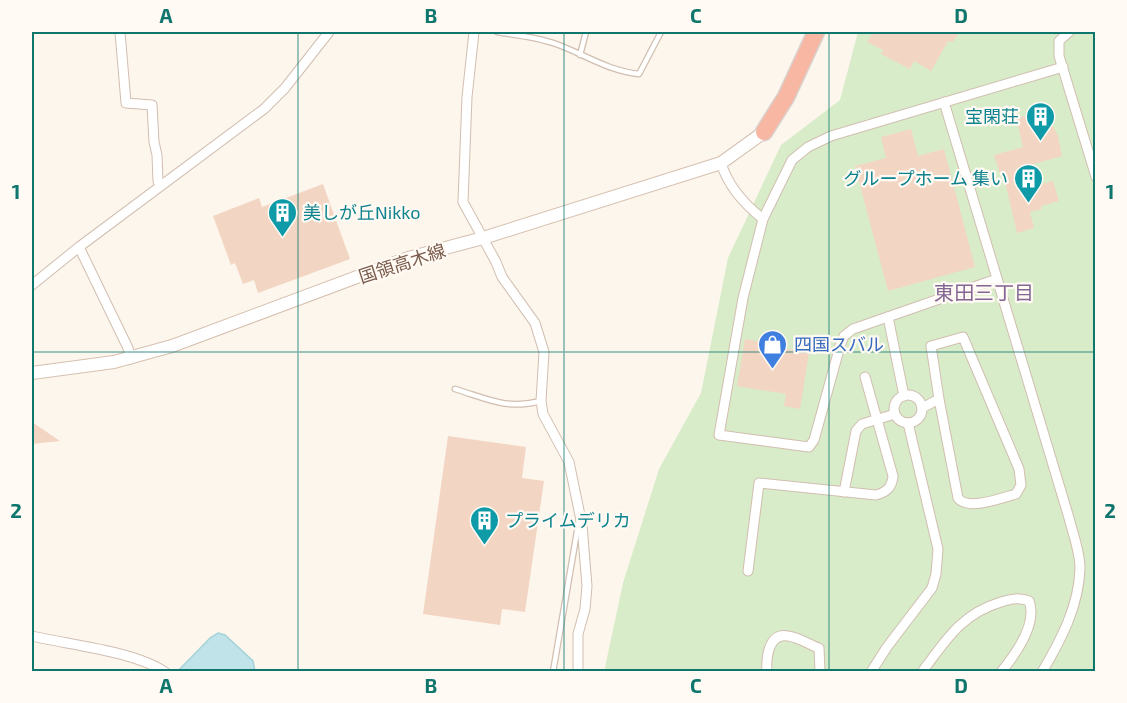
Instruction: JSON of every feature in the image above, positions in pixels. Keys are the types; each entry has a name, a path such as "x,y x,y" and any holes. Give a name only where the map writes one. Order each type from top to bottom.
{"highway":[{"path":"764,132 786,97 816,32"}],"main road":[{"name":"国領高木線","path":"32,373 131,358 225,328 408,258 483,238 721,163 764,132"}],"street":[{"path":"120,32 126,103 152,105 160,186"},
{"path":"32,285 264,109 285,88 329,32"},
{"path":"474,32 467,97 463,202 496,262 502,278 535,323 544,352 541,401 543,414 570,462 580,511 587,586 585,609 578,634 578,672"},
{"path":"1069,32 1059,41 1059,56 1095,177"},
{"path":"997,279 853,329 844,336 814,440 808,447 718,435 743,298 763,219 792,160 808,147 831,136 1063,67"},
{"path":"944,102 1069,518 1080,567 1074,604 1060,643 1042,672"},
{"path":"721,163 725,176 745,205 763,219"},
{"path":"79,248 131,358"},
{"path":"888,317 904,396"},
{"path":"963,337 1019,469 1021,485 1016,494 969,505 961,502 958,498 939,399 931,346 963,337"},
{"path":"748,571 759,483 876,495 885,493 892,484 893,476 865,376"},
{"path":"909,395 918,399 922,408 920,417 913,422 900,421 895,414 897,401 904,396 909,395"},
{"path":"922,408 939,399"},
{"path":"844,492 856,430 862,424 895,414"},
{"path":"872,672 887,647 932,588 936,574 938,549 908,423"},
{"path":"922,672 954,630 973,613 987,606 1022,598 1029,601 1032,608 1030,621 1021,644 1001,672"},
{"path":"767,672 766,658 769,647 780,636 787,635 819,648 820,672"},
{"path":"32,636 132,657 152,663 165,672"}],"lane":[{"path":"497,32 537,38 616,69 639,74 662,32"},
{"path":"580,55 586,32"},
{"path":"455,389 507,405 526,405 541,401"},
{"path":"554,672 580,511"}],"green space":[{"path":"858,32 1095,32 1095,671 604,672 623,583 659,469 701,393 728,258 781,145 840,100"}],"water":[{"path":"218,633 225,635 253,661 255,671 182,672 179,670 210,638"}],"building":[{"path":"873,32 900,32 907,35 909,32 959,32 953,42 948,41 931,71 914,61 910,69 881,54 883,50 867,42"},
{"path":"1046,112 1058,136 1062,156 1016,169 1022,190 1053,181 1059,201 1030,212 1034,228 1017,233 1003,173 1000,174 994,155 1023,147 1016,118"},
{"path":"911,129 918,156 944,149 975,267 888,291 855,166 886,158 881,137"},
{"name":"美しが丘Nikko","path":"323,184 350,259 258,293 254,280 243,284 235,263 231,265 213,216 259,198 262,207"},
{"name":"四国スバル","path":"745,339 781,345 782,348 809,353 800,409 784,406 786,394 737,386"},
{"path":"32,422 60,441 32,444"},
{"name":"プライムデリカ","path":"448,436 526,447 522,478 544,481 525,612 502,609 500,625 423,614"}],"place":[{"name":"宝閑荘","path":"1040,142"},
{"name":"グループホーム 集い","path":"1029,204"},
{"name":"美しが丘Nikko","path":"282,238"},
{"name":"四国スバル","path":"773,370"},
{"name":"プライムデリカ","path":"484,546"}],"district":[{"name":"東田三丁目","path":"984,292"}]}
